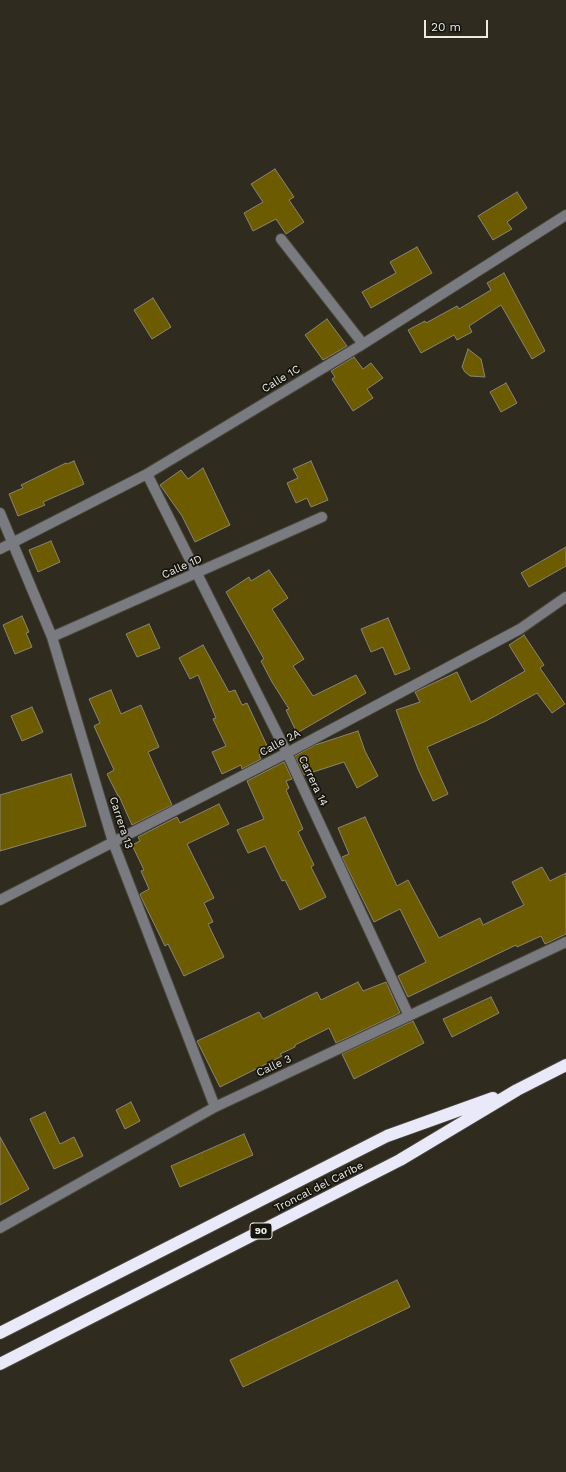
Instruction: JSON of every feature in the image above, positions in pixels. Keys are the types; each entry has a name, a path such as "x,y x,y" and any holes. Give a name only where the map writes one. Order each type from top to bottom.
{"highway":[{"name":"Troncal del Caribe","path":"0,1364 400,1160 517,1090 566,1065"},
{"name":"Troncal del Caribe","path":"0,1333 387,1136 517,1090"}],"street":[{"name":"Calle 1C","path":"0,549 147,474 363,344 566,215"},
{"path":"281,239 363,344"},
{"name":"Carrera 14","path":"147,474 287,753 409,1016"},
{"name":"Carrera 13","path":"0,513 52,637 113,842 215,1107"},
{"name":"Calle 1D","path":"52,637 322,517"},
{"name":"Calle 2A","path":"0,900 287,753 520,628 566,597"},
{"name":"Calle 3","path":"0,1228 215,1107 566,942"}],"building":[{"path":"275,169 294,197 289,200 304,222 286,234 276,219 253,231 244,213 263,202 251,184"},
{"path":"517,192 527,208 507,222 512,229 493,240 478,216"},
{"path":"417,247 432,273 371,308 362,292 396,273 390,262"},
{"path":"504,273 545,351 532,359 501,305 469,326 472,332 457,340 454,335 421,353 408,330 425,321 426,323 457,306 459,309 491,290 487,283"},
{"path":"153,298 171,327 152,339 134,310"},
{"path":"327,319 347,346 323,360 305,335"},
{"path":"468,349 481,359 485,377 470,376 465,372 462,367"},
{"path":"354,357 363,369 371,363 383,378 367,389 373,398 353,411 332,379 335,377 331,371"},
{"path":"506,383 517,403 501,412 490,392"},
{"path":"74,461 84,484 43,502 45,505 18,516 9,494 23,488 21,485 66,463 67,464"},
{"path":"311,461 328,500 311,507 307,498 296,503 287,483 298,478 293,469"},
{"path":"203,468 230,525 195,542 182,516 160,485 181,470 188,479"},
{"path":"51,541 60,562 38,572 29,550"},
{"path":"566,547 566,566 529,587 521,573"},
{"path":"269,570 288,598 272,609 304,659 293,666 313,696 356,675 366,693 297,733 286,710 289,709 261,661 264,659 226,592 249,577 251,581"},
{"path":"22,616 29,632 26,633 32,647 15,654 3,625"},
{"path":"388,618 410,669 395,675 383,647 371,652 361,629"},
{"path":"149,624 160,648 137,657 126,634"},
{"path":"524,635 544,665 540,668 565,704 552,713 537,693 486,721 427,747 448,794 433,801 418,769 396,710 420,702 415,692 457,672 471,702 525,671 509,645"},
{"path":"203,645 229,692 235,690 242,705 247,703 269,750 259,755 261,759 242,769 241,765 222,774 212,752 226,746 213,719 216,718 198,675 190,679 179,658"},
{"path":"111,690 121,714 141,705 159,747 148,752 172,805 132,825 107,774 114,770 94,726 100,723 89,699"},
{"path":"32,707 43,732 22,741 11,716"},
{"path":"358,731 365,751 378,776 357,788 344,762 304,775 295,756 315,745"},
{"path":"284,762 292,779 286,781 289,788 286,790 303,829 298,832 314,865 311,867 326,897 300,910 285,880 282,881 265,846 248,853 237,830 264,819 247,781"},
{"path":"71,774 86,826 0,851 0,795"},
{"path":"219,804 229,824 187,844 214,898 204,903 213,922 208,924 224,957 184,976 168,944 165,946 141,897 140,894 149,889 141,871 144,870 132,845 140,841 138,837 177,817 180,823"},
{"path":"365,817 397,886 408,880 439,938 480,918 483,925 524,905 512,882 542,867 550,881 566,873 566,934 545,944 541,936 517,947 516,945 408,997 398,976 426,962 400,909 374,922 342,857 349,854 338,828"},
{"path":"358,982 363,991 386,982 400,1013 336,1043 329,1028 280,1054 282,1056 220,1087 197,1041 259,1012 263,1019 317,992 321,1000"},
{"path":"491,997 499,1013 452,1037 443,1019"},
{"path":"413,1021 424,1043 354,1079 342,1054"},
{"path":"131,1102 140,1121 125,1129 116,1110"},
{"path":"45,1112 60,1144 74,1137 83,1156 54,1169 30,1119"},
{"path":"244,1134 253,1155 180,1187 171,1166"},
{"path":"0,1137 29,1189 0,1205"},
{"path":"397,1280 410,1307 243,1387 230,1360"}]}
